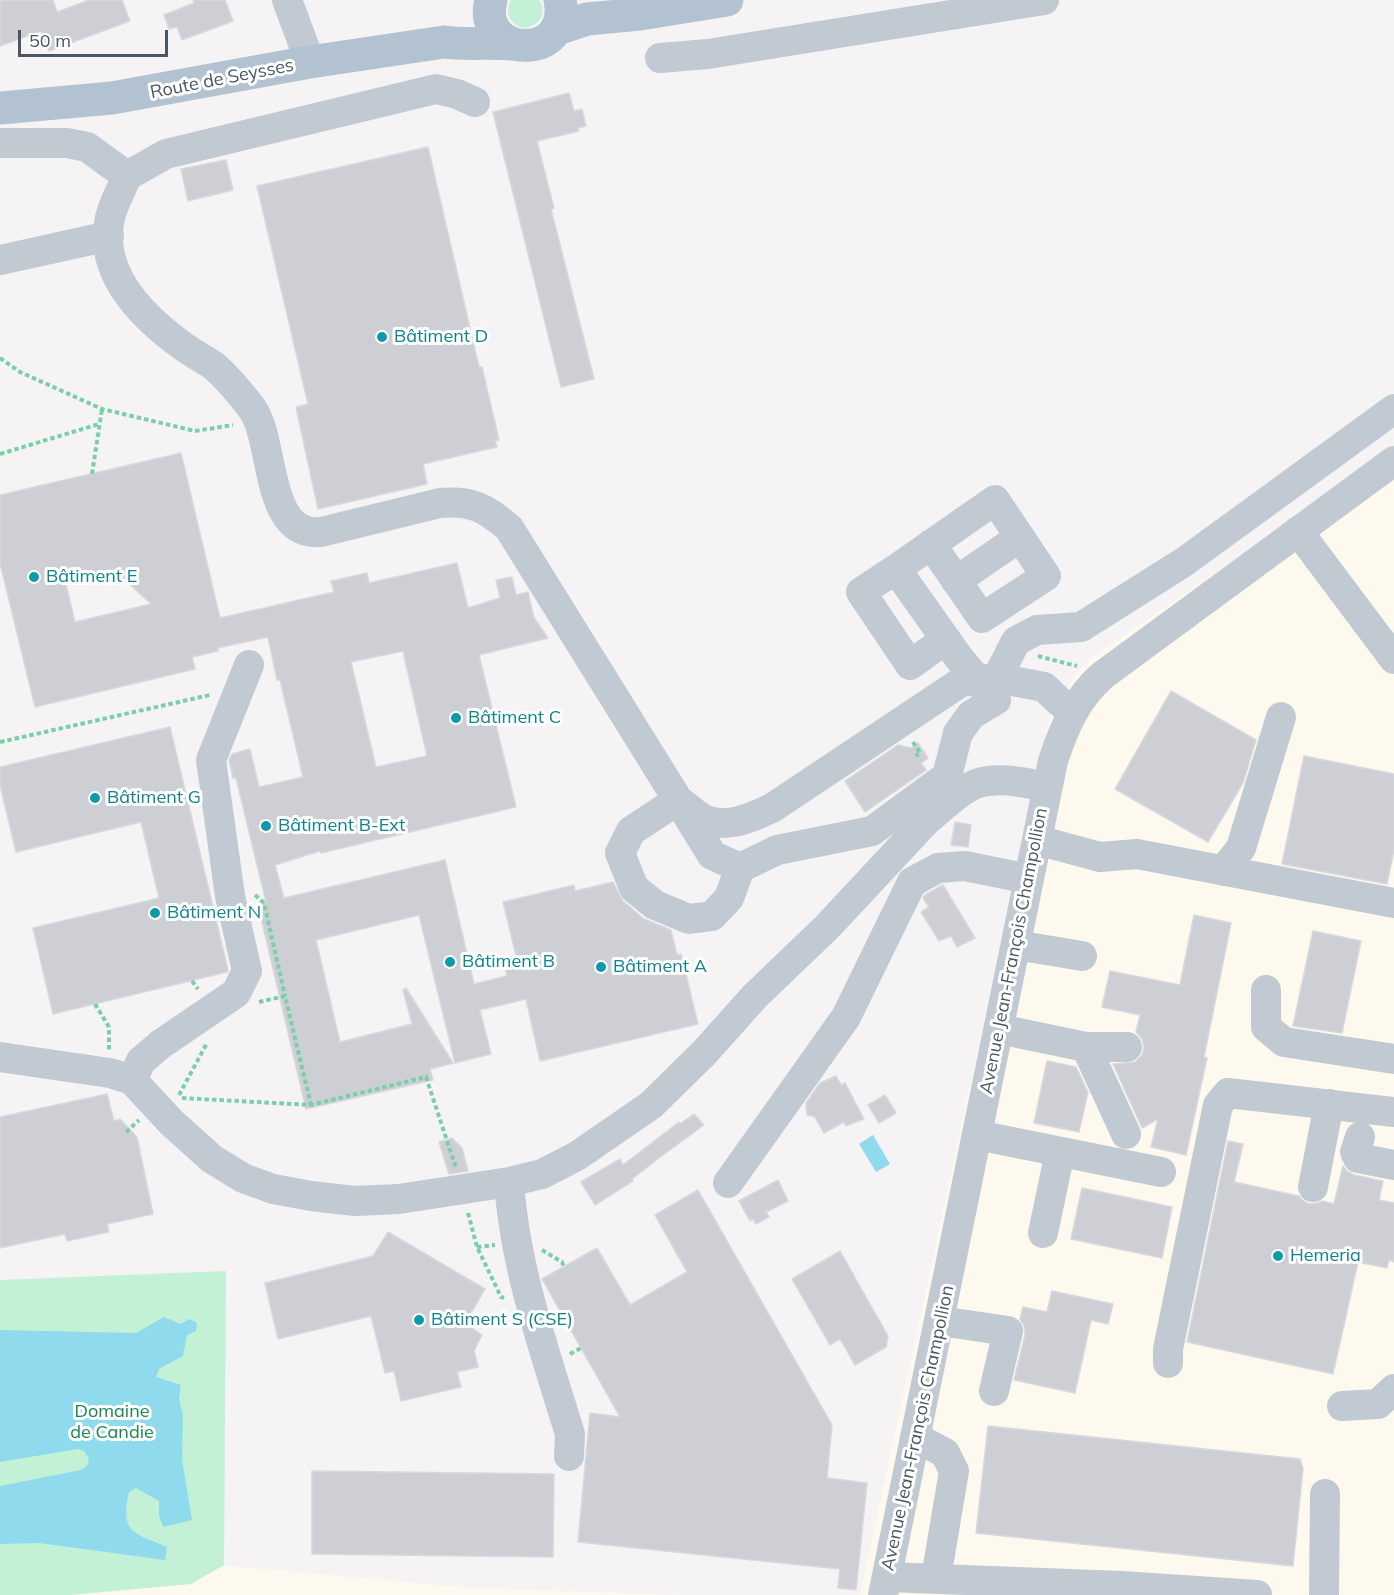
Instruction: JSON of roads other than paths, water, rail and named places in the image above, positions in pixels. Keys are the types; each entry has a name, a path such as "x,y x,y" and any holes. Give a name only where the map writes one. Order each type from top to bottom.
{"main road":[{"path":"562,10 587,19 640,14 727,0"},
{"name":"Route de Seysses","path":"444,42 475,23 490,3"},
{"path":"490,3 492,25 504,39 512,44"},
{"name":"Route de Seysses","path":"0,108 112,98 310,62 444,42 464,45 489,42 522,46 542,43 562,10"}],"street":[{"path":"287,0 310,62"},
{"path":"660,58 708,54 1044,0"},
{"path":"475,102 457,94 435,89 166,154 127,176 109,222 109,252 116,274 132,299 157,325 185,348 214,367 257,414 278,501 291,524 312,532 321,532 456,501 472,504 491,512 509,528 712,855 740,868"},
{"path":"0,143 67,144 87,147 127,176"},
{"path":"0,260 109,236"},
{"path":"678,800 631,831 620,854 634,888 655,905 689,919 711,916 729,898 740,868 777,850 872,831 947,776 958,734 1016,641 1037,630 1081,627 1184,562 1394,408"},
{"name":"Avenue Jean-François Champollion","path":"885,1586 1047,787 1062,734 1067,706 1103,675 1394,461"},
{"path":"931,544 982,618 1046,576 995,500 861,592 910,665 946,639"},
{"path":"1298,531 1394,659"},
{"path":"956,581 1020,537"},
{"path":"896,569 946,639 990,686"},
{"path":"885,627 921,603"},
{"path":"132,1080 141,1061 161,1044 236,993 247,971 231,896 211,760 245,677"},
{"path":"678,800 704,819 727,824 752,818 772,808 961,682 990,686 1035,706 1067,706"},
{"path":"1223,870 1241,848 1281,717"},
{"path":"0,1057 110,1073 132,1080 171,1122 212,1159 243,1178 273,1189 355,1201 399,1199 509,1182 542,1174 577,1156 651,1105 941,808 976,784 1012,780 1047,787"},
{"path":"1037,840 1100,856 1137,854 1394,903"},
{"path":"728,1183 846,1017 912,882 938,868 965,866 1029,879"},
{"path":"1016,945 1082,956"},
{"path":"1266,990 1266,1027 1284,1042 1394,1059"},
{"path":"999,1029 1086,1047 1126,1047"},
{"path":"1086,1047 1125,1134"},
{"path":"1168,1363 1168,1349 1218,1105 1228,1093 1394,1112"},
{"path":"1313,1187 1329,1104"},
{"path":"977,1135 1161,1172"},
{"path":"1360,1137 1355,1152 1358,1158 1394,1165"},
{"path":"1043,1233 1060,1152"},
{"path":"509,1182 513,1224 530,1303 570,1434 569,1456"},
{"path":"940,1321 1008,1331 993,1391"},
{"path":"1342,1406 1378,1404 1394,1389"},
{"path":"915,1437 945,1453 954,1471 936,1578"},
{"path":"1324,1595 1325,1494"},
{"path":"885,1586 936,1578 1122,1586 1257,1595"}],"water":[{"path":"873,1135 890,1164 876,1172 859,1144"},
{"path":"164,1317 181,1324 189,1319 197,1325 196,1331 187,1335 183,1356 159,1369 156,1377 181,1385 179,1398 183,1416 182,1459 192,1520 163,1527 159,1515 159,1501 136,1488 129,1492 126,1516 132,1530 167,1547 165,1560 39,1543 0,1544 0,1486 81,1470 87,1466 89,1458 84,1451 78,1449 0,1462 0,1330 136,1333"}],"place":[{"name":"Bâtiment D","path":"382,337"},
{"name":"Bâtiment E","path":"34,577"},
{"name":"Bâtiment C","path":"456,718"},
{"name":"Bâtiment G","path":"95,798"},
{"name":"Bâtiment B-Ext","path":"266,826"},
{"name":"Bâtiment N","path":"155,913"},
{"name":"Bâtiment B","path":"450,962"},
{"name":"Bâtiment A","path":"601,967"},
{"name":"Hemeria","path":"1278,1256"},
{"name":"Bâtiment S (CSE)","path":"419,1320"}],"park label":[{"name":"Domaine de Candie","path":"112,1422"}]}
